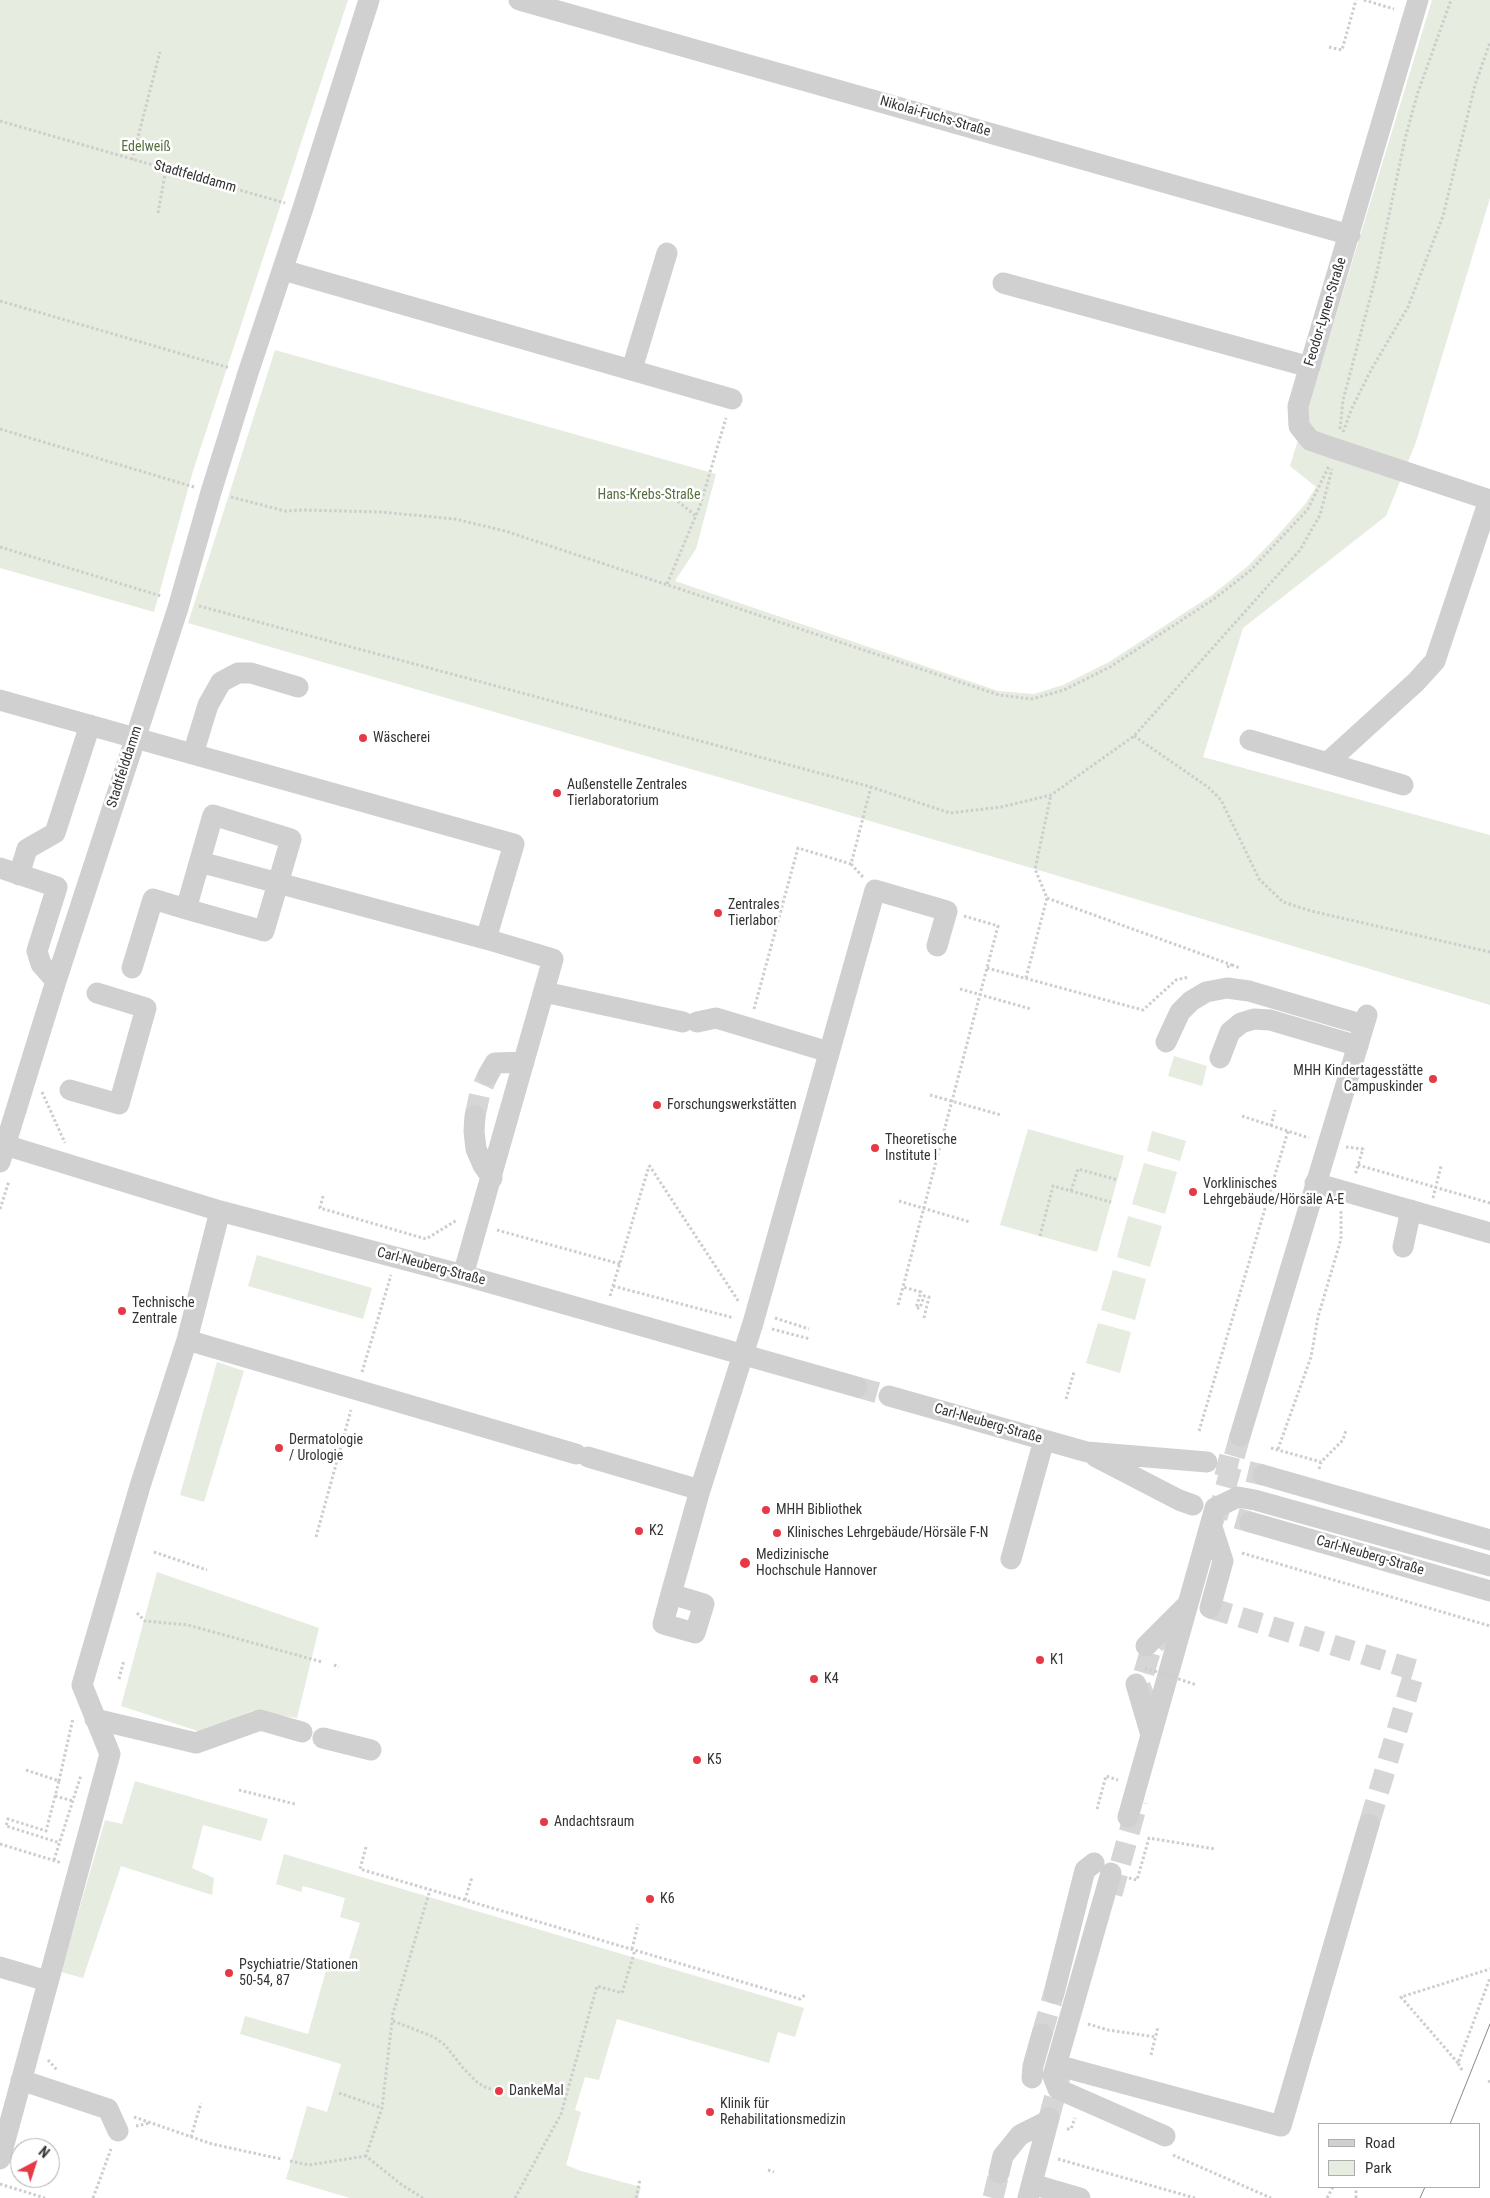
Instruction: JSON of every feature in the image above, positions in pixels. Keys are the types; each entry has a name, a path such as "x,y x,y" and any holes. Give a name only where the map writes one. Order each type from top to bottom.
{"street":[{"name":"Stadtfelddamm","path":"2,1153 179,601 248,373 369,0"},
{"name":"Nikolai-Fuchs-Straße","path":"519,0 1350,235"},
{"name":"Feodor-Lynen-Straße","path":"1416,7 1298,406 1299,426 1310,440 1490,500"},
{"path":"632,369 667,253"},
{"path":"282,270 732,399"},
{"path":"1003,283 1310,367"},
{"path":"1327,763 1416,682 1434,661 1490,500"},
{"path":"193,754 208,705 221,682 238,674 251,673 298,687"},
{"path":"0,700 514,844 486,940"},
{"path":"56,981 41,964 37,951 57,887 10,871 27,849 55,833 90,725"},
{"path":"1250,740 1403,785"},
{"path":"132,968 153,899 186,909 264,931 292,839 214,814 186,909"},
{"path":"200,862 553,959 463,1275"},
{"path":"671,1594 700,1490 753,1324 875,890 947,910 937,946"},
{"path":"1166,1042 1180,1012 1191,1001 1206,992 1227,988 1249,990 1365,1020 1240,1436"},
{"path":"544,992 690,1022 716,1018 830,1052"},
{"path":"70,1090 119,1104 122,1096 146,1008 97,993"},
{"path":"1220,1058 1230,1032 1240,1023 1254,1019 1270,1020 1358,1046"},
{"path":"488,1075 495,1063 524,1062"},
{"path":"474,1116 476,1149 483,1165 492,1178"},
{"name":"Carl-Neuberg-Straße","path":"2,1153 76,1168 220,1211 463,1275 857,1387"},
{"path":"1315,1182 1490,1233"},
{"path":"1404,1247 1411,1210"},
{"path":"0,2159 42,2011 48,1981 110,1754 82,1684 137,1498 188,1340 220,1211"},
{"path":"188,1340 700,1490"},
{"name":"Carl-Neuberg-Straße","path":"889,1396 1087,1452 1207,1462"},
{"path":"1011,1559 1044,1440"},
{"name":"Carl-Neuberg-Straße","path":"1087,1452 1179,1500 1194,1505"},
{"path":"1263,1475 1490,1540"},
{"path":"1128,1817 1215,1508 1238,1497 1255,1500 1489,1566"},
{"name":"Carl-Neuberg-Straße","path":"1250,1522 1490,1591"},
{"path":"1210,1608 1223,1561 1211,1524"},
{"path":"1146,1646 1188,1605"},
{"path":"1140,1676 1151,1735"},
{"path":"95,1719 196,1743 260,1720 302,1732"},
{"path":"322,1738 371,1750"},
{"path":"1056,2064 1282,2126 1369,1824"},
{"path":"1054,1993 1084,1870 1102,1868 1053,2076 1058,2089 1168,2145"},
{"path":"0,1967 48,1981"},
{"path":"1032,2078 1033,2066 1042,2034"},
{"path":"22,2080 108,2108 118,2131"},
{"path":"999,2173 1003,2156 1020,2135 1048,2119 1030,2191 1080,2198"}],"path":[{"path":"1329,47 1342,50 1356,0"},
{"path":"1364,0 1416,7"},
{"path":"0,429 211,492 285,511 381,512 454,519 505,531 999,695 1032,699 1064,690 1110,667 1214,599 1250,570 1308,509 1337,450 1343,400 1377,272 1405,139 1417,95 1451,0"},
{"path":"0,547 179,601 872,787 950,813 1001,807 1051,795 1134,736 1300,550 1320,515 1337,450 1352,408 1371,370 1408,307 1443,216 1475,85 1490,42"},
{"path":"132,160 160,52"},
{"name":"Stadtfelddamm","path":"0,121 303,208"},
{"path":"158,213 166,170"},
{"path":"0,301 248,373"},
{"path":"667,584 696,516 732,399"},
{"path":"670,495 696,516"},
{"path":"1134,736 1208,787 1221,800 1259,878 1283,902 1311,912 1490,952"},
{"path":"745,1007 754,1009 798,848 851,864 872,787"},
{"path":"1026,978 1047,898 1035,868 1051,795"},
{"path":"1047,898 1241,969"},
{"path":"898,1305 998,926 947,910"},
{"path":"1223,968 1232,965"},
{"path":"987,968 1143,1010 1176,980 1195,975"},
{"path":"960,989 1031,1009"},
{"path":"42,1091 76,1168"},
{"path":"930,1095 1001,1115"},
{"path":"1272,1126 1275,1110"},
{"path":"1199,1431 1202,1428 1288,1131 1242,1116"},
{"path":"1363,1149 1358,1165 1490,1202"},
{"path":"649,1165 715,1265 753,1324 613,1286 649,1165"},
{"path":"1436,1187 1441,1166"},
{"path":"1071,1191 1078,1169 1118,1180"},
{"path":"1040,1236 1053,1186 1111,1202"},
{"path":"1278,1449 1311,1357 1318,1317 1340,1239 1341,1202 1345,1191"},
{"path":"899,1201 970,1222"},
{"path":"902,1287 921,1292 916,1308 920,1308 924,1296 929,1298 924,1318"},
{"path":"809,1329 771,1316 768,1328 810,1339"},
{"path":"1066,1399 1074,1372"},
{"path":"1319,1469 1321,1462 1343,1440 1346,1430"},
{"path":"1271,1448 1321,1462"},
{"path":"316,1537 321,1516"},
{"path":"154,1552 207,1570"},
{"path":"1241,1553 1490,1626"},
{"path":"136,1613 145,1621 188,1625 322,1662"},
{"path":"119,1679 124,1660"},
{"path":"334,1666 339,1667"},
{"path":"1140,1676 1197,1685"},
{"path":"60,1843 6,1826 8,1819 46,1831 71,1729"},
{"path":"26,1770 59,1781"},
{"path":"1097,1809 1106,1776"},
{"path":"239,1790 295,1804"},
{"path":"0,1844 54,1860 73,1801 55,1796"},
{"path":"1102,1868 1137,1880 1149,1838 1215,1848"},
{"path":"366,1847 360,1869 800,1999 806,1994"},
{"path":"465,1900 472,1877"},
{"path":"366,2156 382,2108 393,2021 430,1890"},
{"path":"516,2198 561,2114 597,1986 622,1993 638,1924"},
{"path":"1462,2070 1401,1997 1490,1969"},
{"path":"1458,2063 1490,1978"},
{"path":"393,2021 434,2037 445,2045 478,2083 499,2091"},
{"path":"1150,2055 1158,2027"},
{"path":"1108,2030 1156,2037"},
{"path":"45,2057 62,2075"},
{"path":"339,2093 382,2108"},
{"path":"191,2137 201,2103"},
{"path":"108,2108 212,2144 281,2159"},
{"path":"1071,2129 1077,2113"},
{"path":"1168,2145 1271,2198"},
{"path":"1039,2154 1195,2198"},
{"path":"290,2161 309,2165 366,2156 402,2185 423,2198"},
{"path":"768,2170 774,2172"},
{"path":"636,2198 640,2179"},
{"path":"0,2184 45,2198"}],"green space":[{"name":"Edelweiß","path":"0,0 348,0 193,471 154,612 0,568"},
{"name":"Hans-Krebs-Straße","path":"1432,0 1490,0 1490,198 1416,442 1386,516 1243,628 1203,757 1490,835 1490,1005 1035,869 188,623 275,350 716,474 696,549 675,581 998,691 1034,694 1063,685 1109,662 1212,595 1248,566 1306,503 1316,487 1290,466"},
{"path":"1174,1056 1207,1066 1202,1086 1168,1076"},
{"path":"1028,1129 1124,1156 1097,1252 1000,1225"},
{"path":"1152,1131 1186,1141 1180,1161 1147,1151"},
{"path":"1144,1163 1177,1172 1165,1214 1132,1204"},
{"path":"1128,1216 1162,1226 1150,1267 1117,1257"},
{"path":"257,1255 372,1288 363,1319 248,1286"},
{"path":"1113,1270 1146,1279 1135,1320 1101,1310"},
{"path":"1098,1323 1131,1332 1120,1373 1086,1363"},
{"path":"217,1362 244,1371 204,1502 180,1495"},
{"path":"157,1572 319,1628 297,1718 252,1711 201,1732 121,1706"},
{"path":"135,1781 268,1819 261,1841 203,1825 192,1868 214,1878 212,1895 121,1866 83,1978 61,1972 105,1820 122,1824"},
{"path":"284,1854 804,2008 795,2037 778,2032 769,2063 617,2019 599,2080 585,2077 575,2110 581,2112 566,2165 581,2171 641,2187 638,2198 350,2198 286,2179 307,2106 327,2112 341,2064 240,2034 245,2016 308,2034 329,1960 347,1965 360,1923 340,1917 345,1898 303,1886 301,1892 276,1884"}],"tunnel":[{"path":"475,1116 480,1093 488,1075"},
{"path":"857,1387 889,1396"},
{"path":"1217,1518 1240,1436"},
{"path":"1217,1464 1263,1475"},
{"path":"1206,1509 1250,1522"},
{"path":"1210,1608 1415,1670 1369,1824"},
{"path":"1147,1703 1140,1686 1152,1646 1164,1635"},
{"path":"1112,1894 1138,1801"},
{"path":"1042,2034 1054,1993"},
{"path":"1049,2118 1061,2073"},
{"path":"993,2198 999,2173"}],"tram line":[{"path":"1450,2123 1490,2024"},
{"path":"1420,2198 1425,2188"}],"place":[{"name":"Wäscherei","path":"363,738"},
{"name":"Außenstelle Zentrales Tierlaboratorium","path":"557,793"},
{"name":"Zentrales Tierlabor","path":"718,913"},
{"name":"MHH Kindertagesstätte Campuskinder","path":"1433,1079"},
{"name":"Forschungswerkstätten","path":"657,1105"},
{"name":"Theoretische Institute I","path":"875,1148"},
{"name":"Vorklinisches Lehrgebäude/Hörsäle A-E","path":"1193,1192"},
{"name":"Technische Zentrale","path":"122,1311"},
{"name":"Dermatologie / Urologie","path":"279,1448"},
{"name":"MHH Bibliothek","path":"766,1510"},
{"name":"K2","path":"639,1531"},
{"name":"Klinisches Lehrgebäude/Hörsäle F-N","path":"777,1533"},
{"name":"Medizinische Hochschule Hannover","path":"745,1563"},
{"name":"K1","path":"1040,1660"},
{"name":"K4","path":"814,1679"},
{"name":"K5","path":"697,1760"},
{"name":"Andachtsraum","path":"544,1822"},
{"name":"K6","path":"650,1899"},
{"name":"Psychiatrie/Stationen 50-54, 87","path":"229,1973"},
{"name":"DankeMal","path":"499,2091"},
{"name":"Klinik für Rehabilitationsmedizin","path":"710,2112"}]}
